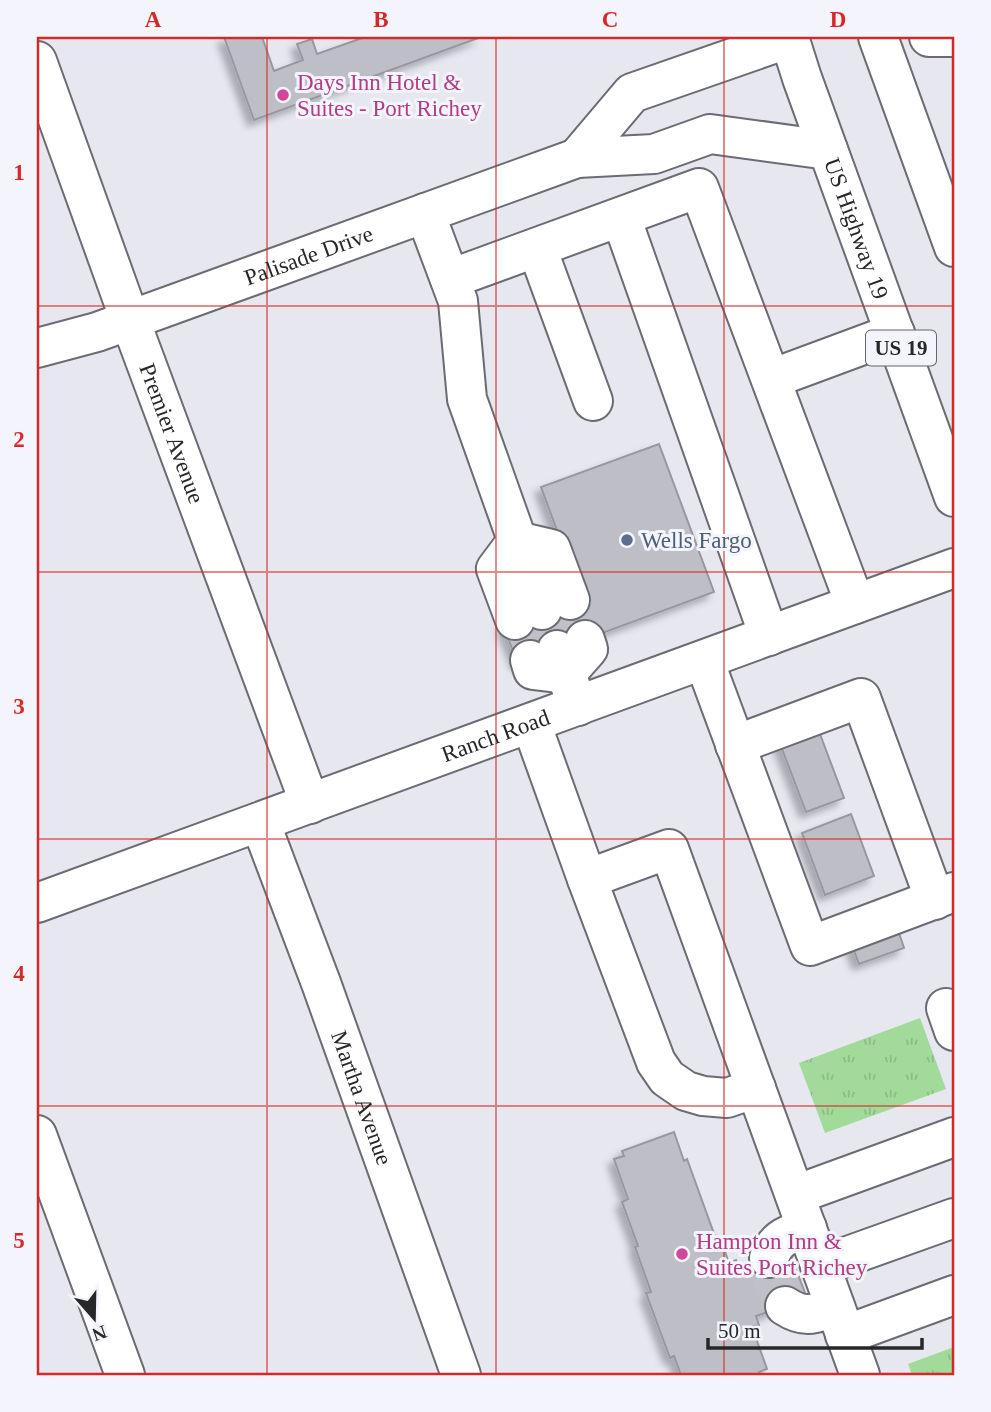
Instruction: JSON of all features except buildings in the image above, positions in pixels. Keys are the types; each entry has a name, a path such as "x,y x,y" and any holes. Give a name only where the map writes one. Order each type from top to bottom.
{"main road":[{"path":"878,37 954,247"},
{"path":"929,37 954,37"},
{"name":"Palisade Drive","path":"594,149 632,93 789,38"},
{"name":"US Highway 19","path":"789,38 954,497"},
{"name":"Premier Avenue","path":"37,61 310,804"},
{"name":"Palisade Drive","path":"37,348 97,332 594,149 654,154 710,134 828,150"},
{"path":"594,149 624,216 769,636"},
{"path":"450,279 699,188 855,604"},
{"path":"425,213 458,301 467,399 517,541"},
{"path":"537,248 593,401"},
{"path":"771,379 895,333"},
{"path":"517,541 551,549 543,610 496,569 517,541"},
{"name":"Ranch Road","path":"37,901 531,723 561,661 704,660 954,568"},
{"path":"704,660 735,745 810,946 945,896 861,698 735,745"},
{"path":"531,723 656,1062 667,1078 686,1091 703,1096 727,1098 756,1088"},
{"name":"Martha Avenue","path":"260,822 321,983 461,1375"},
{"path":"587,879 669,849 860,1375"},
{"path":"37,1135 125,1375"},
{"path":"769,1258 773,1248 801,1212 954,1138"},
{"path":"820,1266 954,1218"},
{"path":"785,1306 796,1312 840,1321 954,1295"}],"green space":[{"path":"920,1018 946,1089 825,1133 799,1063"},
{"path":"954,1347 954,1375 912,1375 908,1364"}],"tunnel":[{"path":"557,605 571,645"},
{"path":"528,615 542,655"},
{"path":"769,1258 774,1283 785,1306"}],"place":[{"name":"Days Inn Hotel & Suites - Port Richey","path":"283,95"},
{"name":"Wells Fargo","path":"627,540"},
{"name":"Hampton Inn & Suites Port Richey","path":"682,1254"}]}
